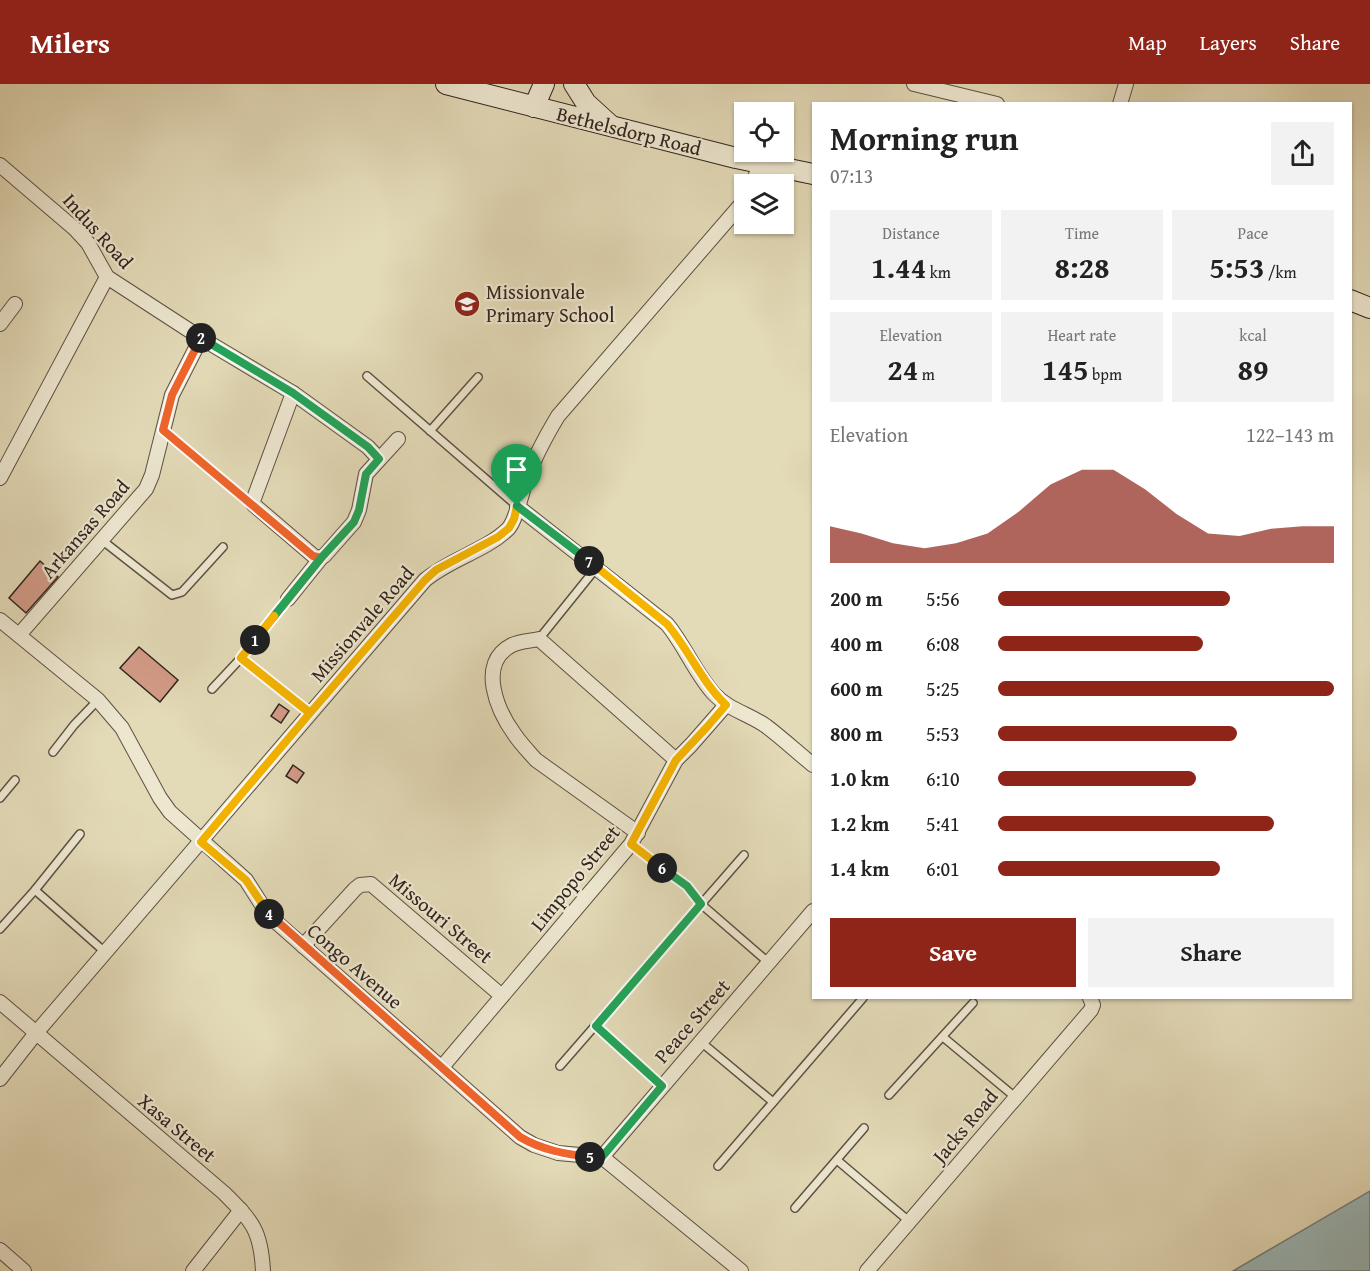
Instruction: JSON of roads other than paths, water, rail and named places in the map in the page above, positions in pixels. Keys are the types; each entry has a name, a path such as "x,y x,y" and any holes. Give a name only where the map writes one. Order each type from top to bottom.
{"main road":[{"name":"Bethelsdorp Road","path":"446,84 510,92 534,107 812,174"},
{"path":"534,107 544,84"},
{"path":"574,84 586,104 599,117 616,128"},
{"path":"1352,301 1370,308"}],"street":[{"path":"914,84 989,102"},
{"path":"1121,102 1126,84"},
{"path":"756,174 760,163"},
{"name":"Indus Road","path":"0,165 75,229 88,243 107,277 201,338 293,393 368,447 379,459"},
{"name":"Missionvale Road","path":"0,1079 36,1033 425,580 436,570 498,537 509,528 540,447 558,416 734,213"},
{"path":"0,478 107,277"},
{"path":"0,324 15,304"},
{"name":"Arkansas Road","path":"0,640 9,628 103,541 146,489 152,475 172,395 201,338"},
{"path":"293,393 254,505 313,556 321,558"},
{"path":"288,599 354,522 359,510 366,474 398,439"},
{"path":"517,506 667,624 706,683 726,705 766,726 812,764"},
{"name":"Congo Avenue","path":"9,628 98,700 122,728 170,812 246,880 267,913 303,946 520,1137 534,1145 558,1153 602,1157"},
{"path":"634,838 536,760 515,737 505,721 494,688 493,666 506,649 539,639 676,760"},
{"name":"Limpopo Street","path":"442,1067 634,838 676,760 726,705"},
{"name":"Missouri Street","path":"303,946 355,889 360,885 371,884 502,996"},
{"name":"Peace Street","path":"602,1157 768,962 811,917"},
{"name":"Jacks Road","path":"867,1271 1091,1010 1091,1001"},
{"name":"Xasa Street","path":"0,1002 224,1193 250,1219 258,1238 263,1271"},
{"path":"602,1157 741,1271"},
{"path":"193,1271 241,1210"},
{"path":"0,1250 24,1271"}],"lane":[{"path":"367,376 517,506"},
{"path":"430,431 478,377"},
{"path":"103,541 172,595 182,592 223,547"},
{"path":"539,639 597,567"},
{"path":"212,689 241,658 288,599"},
{"path":"241,658 310,713"},
{"path":"53,752 98,700"},
{"path":"0,798 15,780"},
{"path":"0,929 80,834"},
{"path":"634,838 687,886 701,904 768,962"},
{"path":"560,1066 744,855"},
{"path":"34,890 106,953"},
{"path":"718,1166 861,999"},
{"path":"889,1095 973,1003"},
{"path":"596,1026 662,1086"},
{"path":"943,1037 1015,1097"},
{"path":"701,1042 773,1102"},
{"path":"795,1208 864,1128"},
{"path":"837,1160 910,1222"}],"water":[{"path":"1370,1191 1370,1271 1233,1271"}],"place":[{"name":"Missionvale Primary School","path":"467,304"}]}
